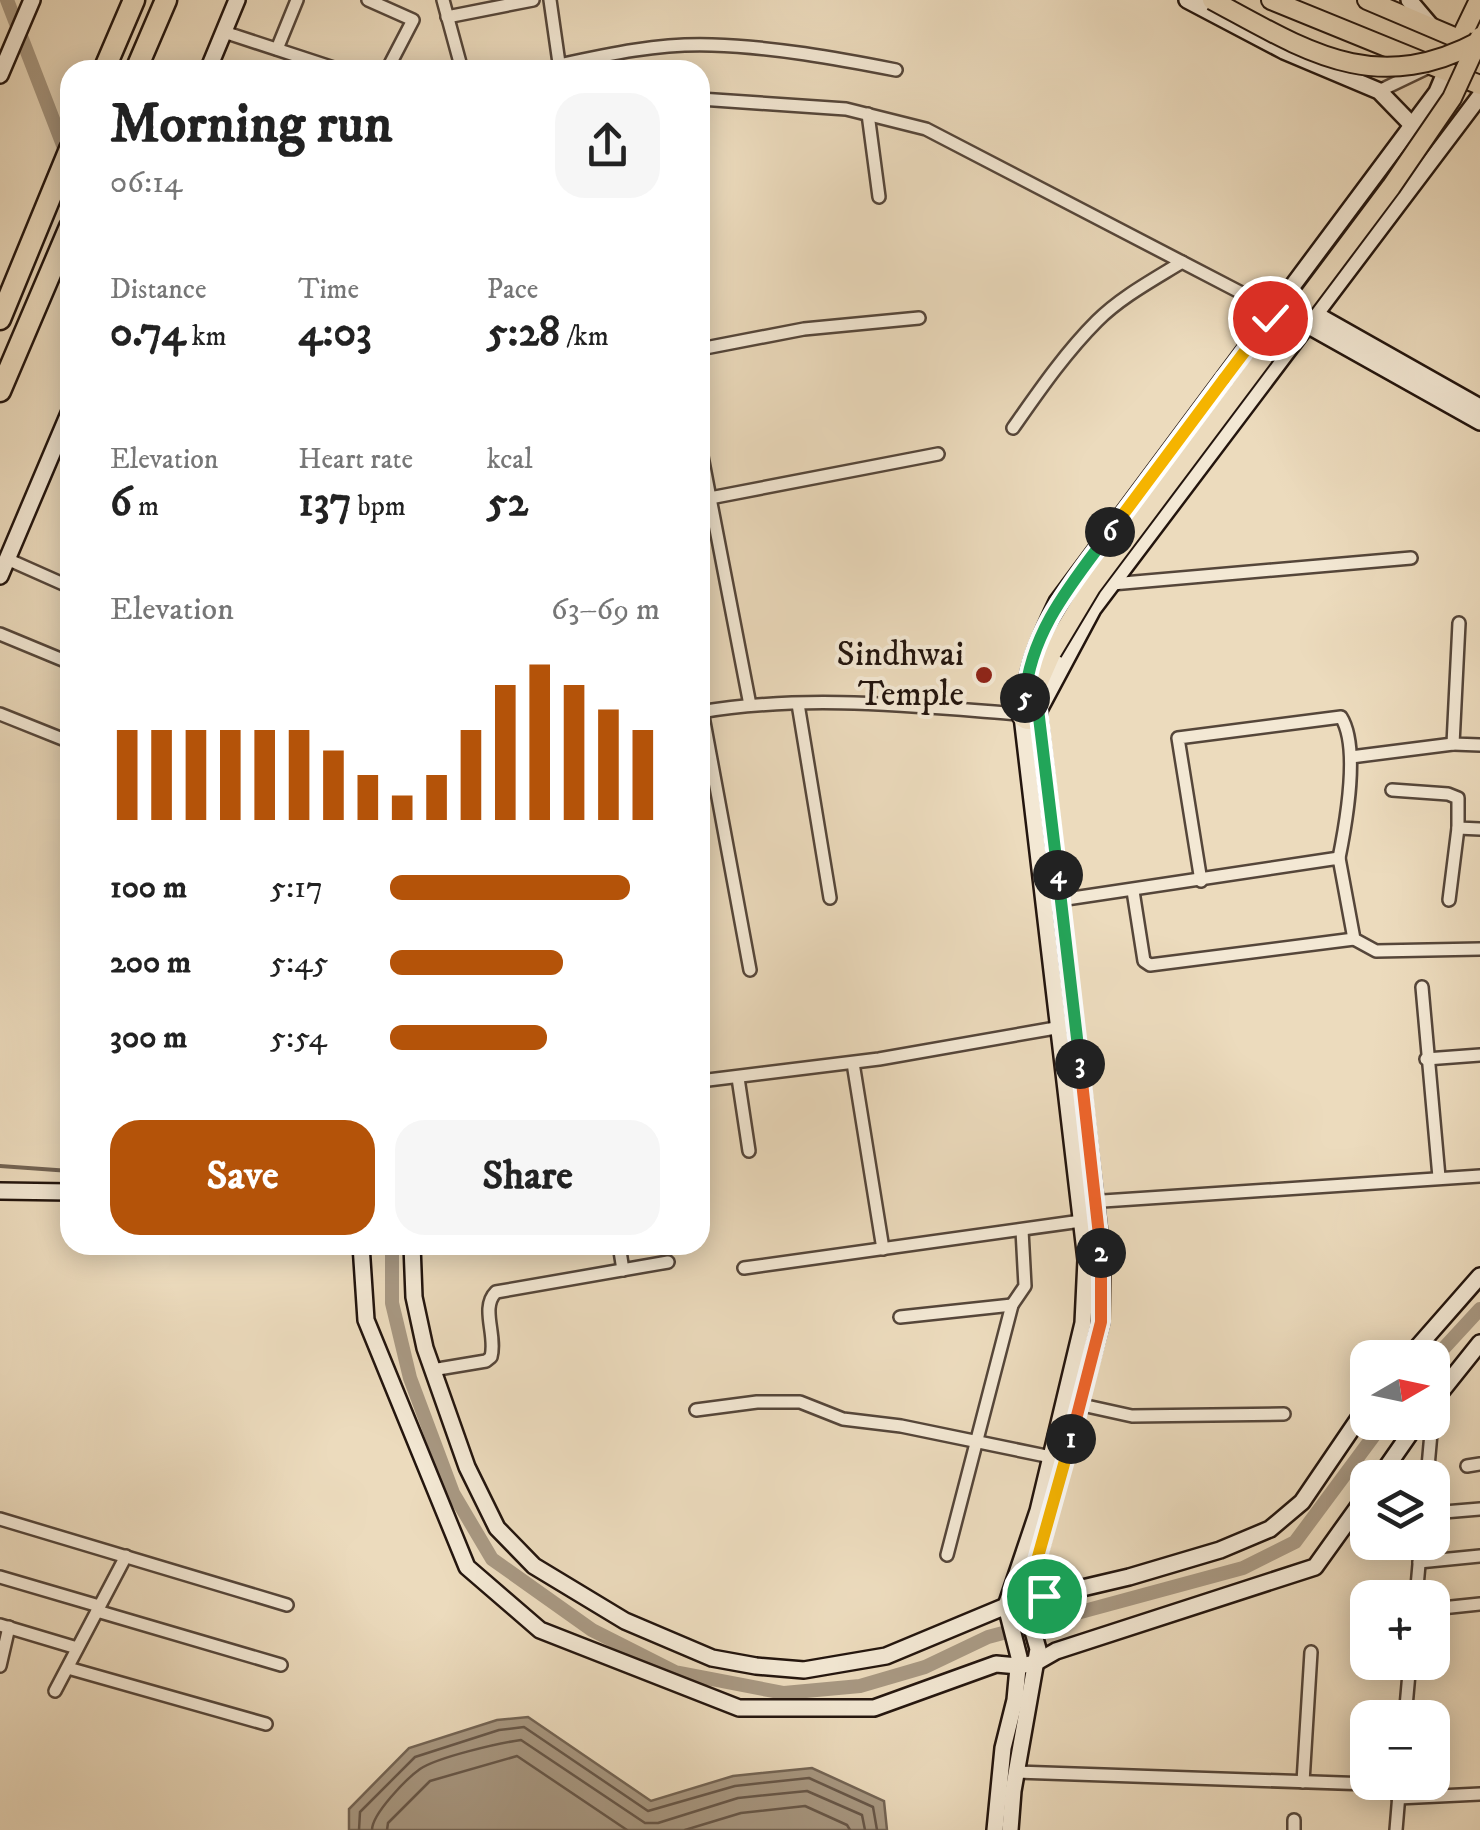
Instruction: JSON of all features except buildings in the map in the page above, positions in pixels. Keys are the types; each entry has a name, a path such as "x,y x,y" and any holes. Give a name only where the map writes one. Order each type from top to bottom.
{"highway":[{"path":"108,60 134,0"},
{"path":"140,60 166,0"},
{"path":"0,319 60,172"},
{"path":"0,391 60,251"}],"main road":[{"path":"1212,0 1306,50 1340,62 1404,66 1436,60 1480,42"},
{"path":"1271,0 1480,85"},
{"path":"1367,0 1459,40 1480,42"},
{"path":"1437,70 1459,40 1479,0"},
{"path":"1027,710 1052,652 1091,587 1391,188 1452,98 1480,42"}],"street":[{"path":"2,61 32,0"},
{"path":"212,60 237,0"},
{"path":"277,49 297,0"},
{"path":"368,0 413,20 392,60"},
{"path":"443,0 459,60"},
{"path":"447,18 533,0"},
{"path":"550,0 558,60"},
{"path":"1187,0 1284,51 1379,91 1412,126"},
{"path":"1409,0 1435,30"},
{"path":"224,32 277,49 296,60"},
{"path":"589,60 623,51 709,44 799,52 896,70"},
{"path":"1010,1830 1028,1659 1026,1605 1072,1403 1084,1323 1086,1260 1081,1221 1088,1202 1076,1024 1061,900 1027,710 1026,676 1058,602 1437,92 1437,70 1379,91"},
{"path":"1027,710 1112,584 1480,96"},
{"path":"710,100 770,102 868,114 926,129 1274,312 1312,318 1480,407"},
{"path":"868,114 879,197"},
{"path":"1014,428 1054,371 1098,321 1124,298 1182,262"},
{"path":"710,347 804,329 919,318"},
{"path":"1312,318 1480,422"},
{"path":"0,576 60,434"},
{"path":"710,497 938,454"},
{"path":"710,521 750,705"},
{"path":"1112,584 1411,558"},
{"path":"7,559 60,583"},
{"path":"1453,744 1459,623"},
{"path":"0,634 60,659"},
{"path":"710,711 798,704 1027,710"},
{"path":"798,704 830,898"},
{"path":"0,714 60,738"},
{"path":"1201,881 1178,738 1341,717 1347,726 1351,757 1340,858 1354,940"},
{"path":"1351,757 1453,744 1480,745"},
{"path":"710,759 750,970"},
{"path":"995,1830 1002,1748 1028,1659 1007,1611 1051,1458 1101,1322 1102,1259 1088,1202 1058,1027 1044,903 1037,777"},
{"path":"1392,790 1458,798 1449,900"},
{"path":"1458,828 1480,829"},
{"path":"1044,903 1340,858"},
{"path":"1133,891 1144,962 1150,965 1354,940 1376,951 1480,949"},
{"path":"1422,987 1439,1177"},
{"path":"710,1080 853,1063 1076,1024"},
{"path":"1426,1059 1480,1054"},
{"path":"853,1063 884,1249"},
{"path":"738,1078 749,1151"},
{"path":"1088,1202 1480,1176"},
{"path":"0,1190 60,1192"},
{"path":"744,1268 1081,1221"},
{"path":"947,1555 1012,1305 1026,1286 1022,1230"},
{"path":"363,1255 366,1320 467,1567 540,1630 739,1708 874,1708 996,1664 1056,1651 1315,1567 1350,1519"},
{"path":"412,1255 414,1297 432,1370 467,1467 497,1528 534,1566 581,1597 712,1658 804,1670 886,1656 1007,1611 1220,1550 1270,1529 1302,1502 1350,1431"},
{"path":"621,1255 623,1270"},
{"path":"432,1370 486,1361 491,1356 488,1307 496,1292 668,1262"},
{"path":"1424,1340 1480,1276"},
{"path":"900,1317 1012,1305"},
{"path":"1450,1382 1477,1351"},
{"path":"696,1410 756,1402 800,1402 843,1418 976,1440 1051,1458"},
{"path":"1072,1403 1132,1416 1284,1414"},
{"path":"1450,1510 1480,1508"},
{"path":"0,1519 287,1605"},
{"path":"55,1691 126,1556"},
{"path":"1418,1580 1419,1562 1480,1556"},
{"path":"0,1577 281,1665"},
{"path":"1450,1607 1480,1604"},
{"path":"0,1666 5,1626 77,1648"},
{"path":"1303,1782 1311,1652"},
{"path":"68,1668 266,1724"},
{"path":"1016,1772 1350,1785"},
{"path":"1450,1792 1480,1794"},
{"path":"1396,1830 1398,1800"}],"water":[{"path":"528,1717 651,1801 733,1776 812,1768 884,1801 887,1830 349,1830 349,1809 409,1748 497,1720"}],"waterway":[{"path":"7,0 60,137"},
{"path":"0,1166 60,1170"},
{"path":"392,1255 392,1303 410,1378 453,1493 492,1559 592,1630 675,1672 784,1693 860,1686 925,1667 988,1637 1243,1568 1295,1542 1371,1440"},
{"path":"1450,1342 1480,1309"}],"place":[{"name":"Sindhwai Temple","path":"984,675"}],"route":[{"path":"1044,1596 1025,1603 1101,1322 1102,1259 1038,709 1035,704 1024,703 1026,676 1058,602 1270,318"}]}
